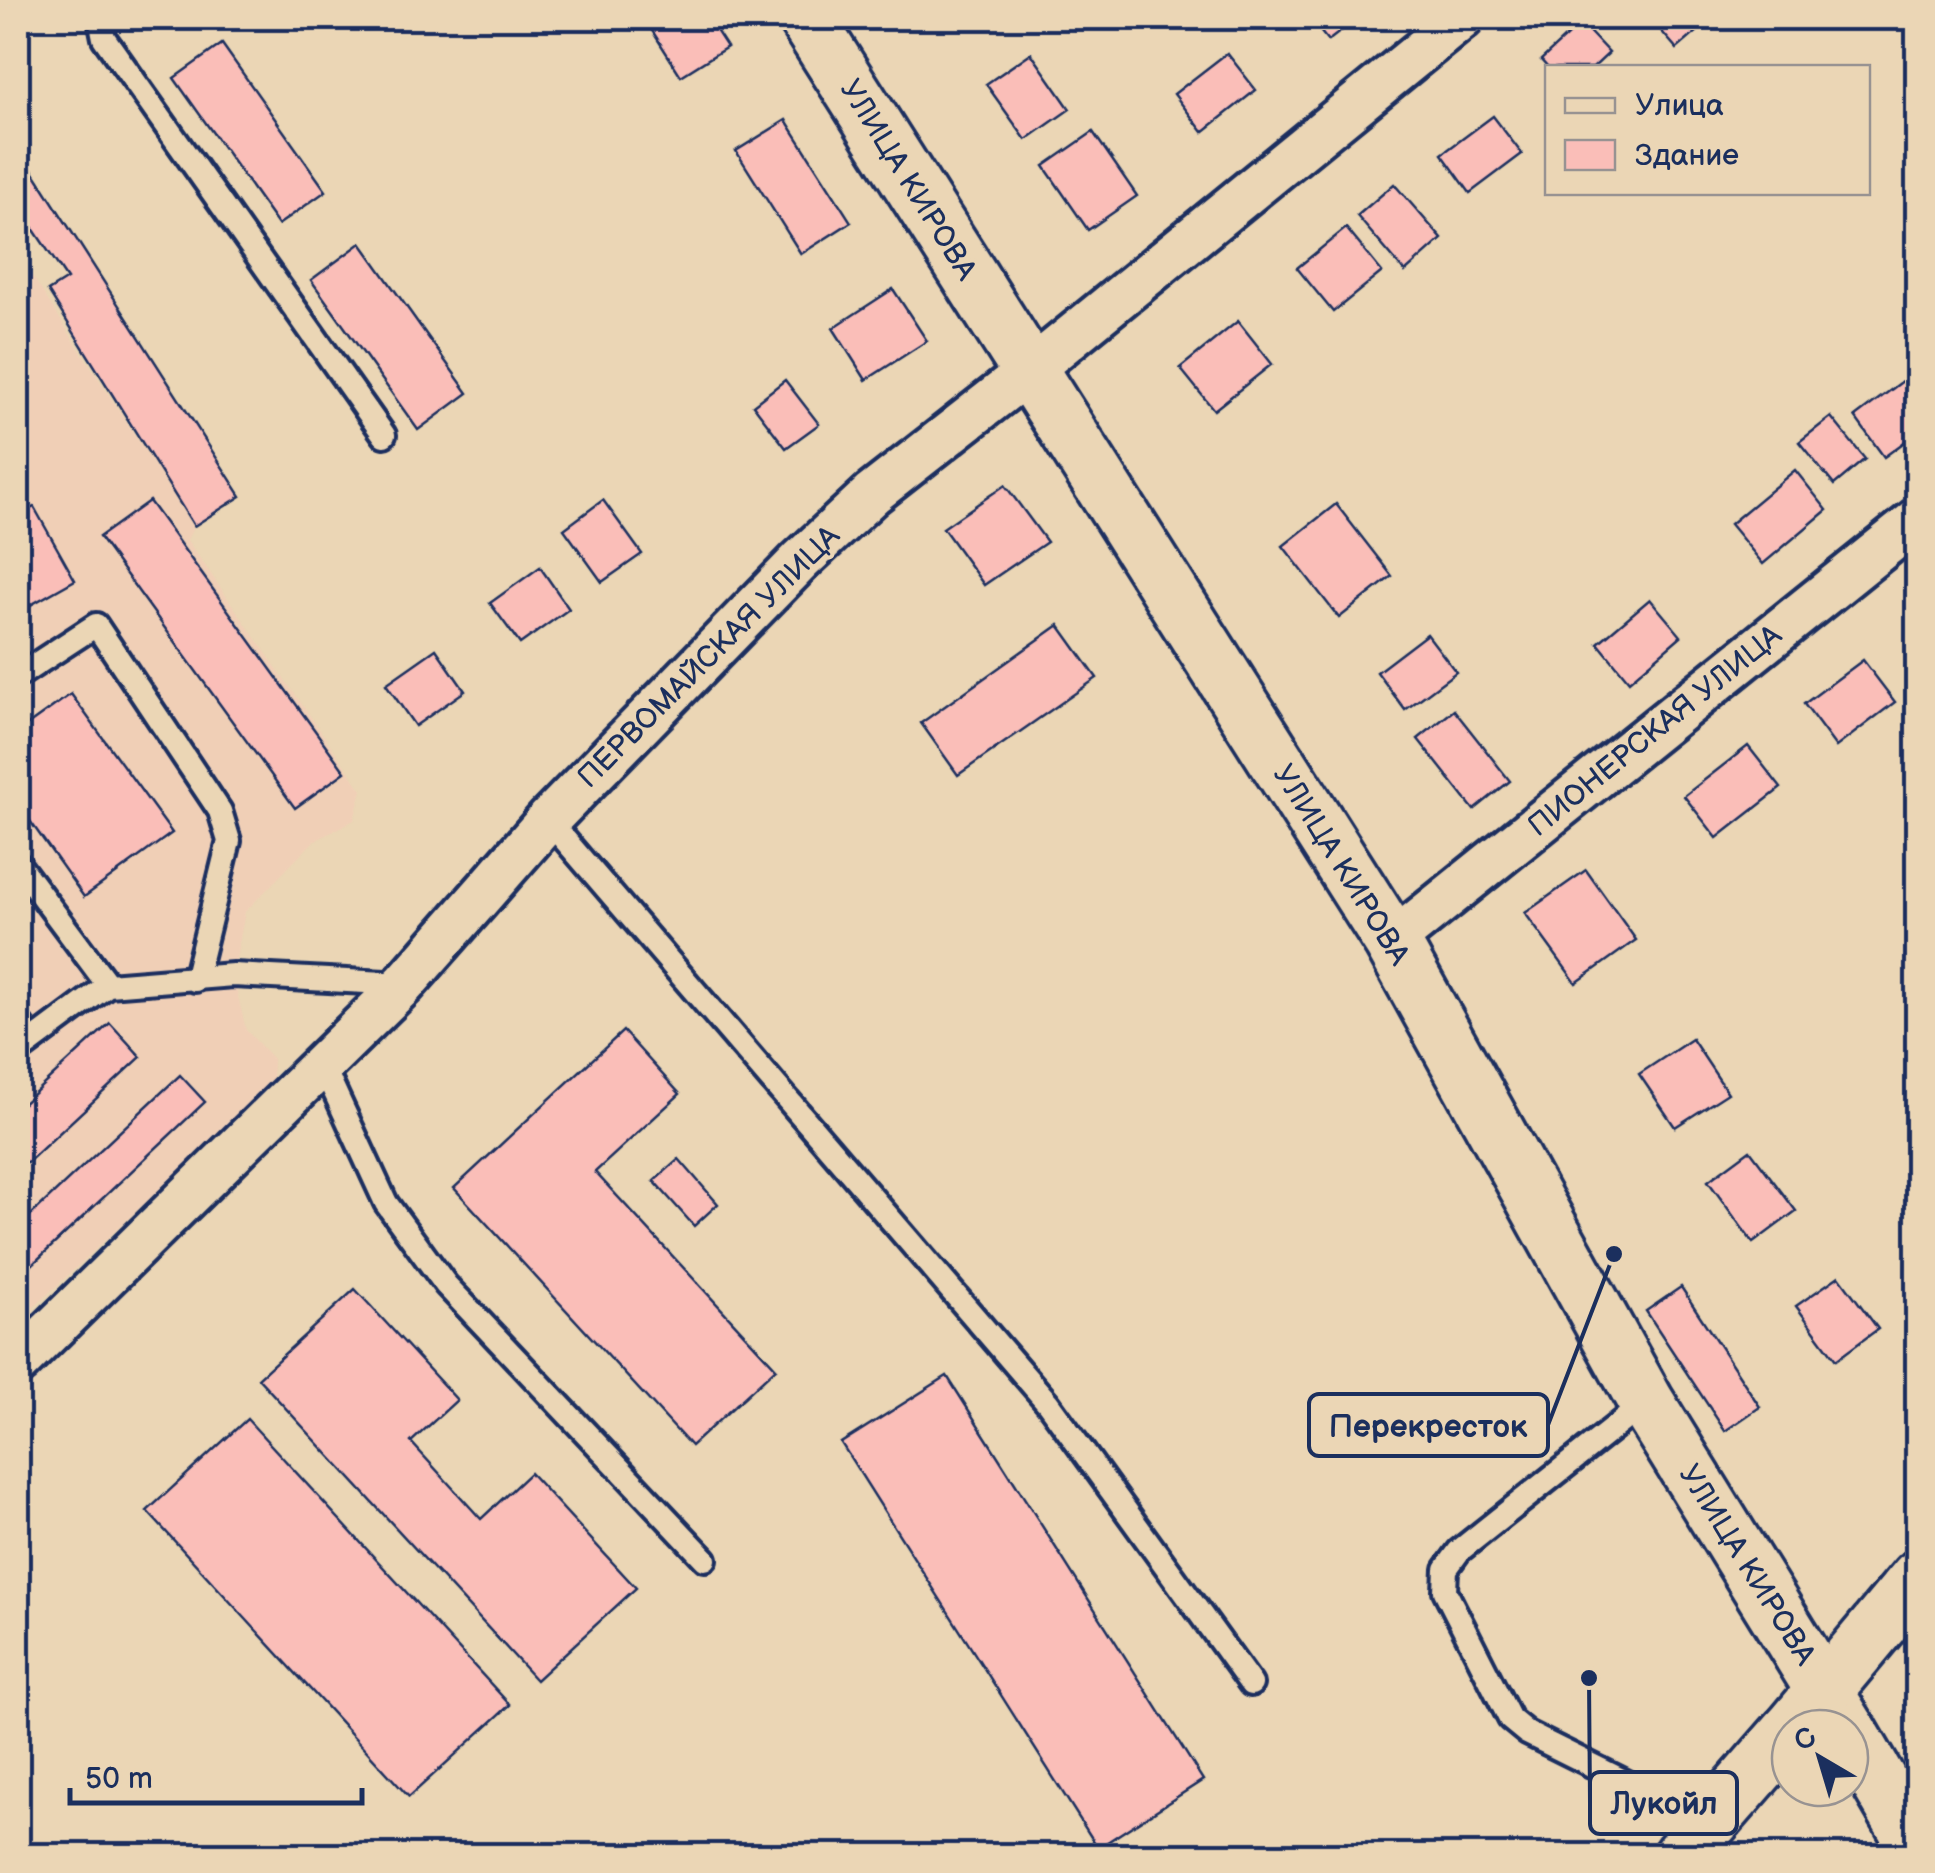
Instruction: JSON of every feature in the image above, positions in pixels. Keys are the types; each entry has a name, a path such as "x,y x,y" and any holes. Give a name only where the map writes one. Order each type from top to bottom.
{"street":[{"name":"УЛИЦА КИРОВА","path":"806,18 1392,942 1813,1708"},
{"name":"ПЕРВОМАЙСКАЯ УЛИЦА","path":"18,1364 404,984 548,820 802,560 872,494 1028,372 1462,18"},
{"name":"ПИОНЕРСКАЯ УЛИЦА","path":"1392,942 1918,519"},
{"path":"1830,1708 1918,1578"},
{"path":"1696,1840 1770,1770"},
{"name":"УЛИЦА КИРОВА","path":"1870,1786 1918,1848"}],"lane":[{"path":"100,18 104,38 384,435"},
{"path":"18,676 96,624 220,811 230,841 195,980"},
{"path":"548,820 1048,1403 1251,1684"},
{"path":"18,864 108,985"},
{"path":"18,1052 108,985 233,975 404,984"},
{"path":"322,1064 386,1203 446,1285 705,1559"},
{"path":"1646,1402 1459,1550 1446,1569 1445,1590 1510,1719 1696,1840"}],"shaded area":[{"path":"18,254 194,526 187,540 362,790 354,820 313,842 245,912 233,975 246,1030 273,1059 272,1084 18,1322"}],"building":[{"path":"644,18 708,18 727,47 681,76"},
{"path":"1310,18 1358,18 1328,41"},
{"path":"1650,18 1713,18 1677,49"},
{"path":"1581,23 1609,53 1596,65 1545,65 1541,60"},
{"path":"222,44 326,191 278,225 174,78"},
{"path":"1031,53 1070,109 1026,140 986,84"},
{"path":"1227,53 1256,90 1203,132 1174,94"},
{"path":"1493,116 1522,154 1470,193 1442,154"},
{"path":"786,120 851,222 801,254 736,151"},
{"path":"1093,132 1137,196 1088,230 1044,166"},
{"path":"18,148 241,496 194,526 48,291 67,279 18,206"},
{"path":"1394,184 1442,239 1405,272 1357,216"},
{"path":"1346,228 1382,272 1333,312 1297,268"},
{"path":"361,243 468,393 418,430 311,280"},
{"path":"893,289 927,341 866,380 833,328"},
{"path":"1238,321 1272,364 1214,410 1180,368"},
{"path":"1912,374 1918,381 1918,432 1884,457 1855,417"},
{"path":"785,380 819,424 786,448 753,405"},
{"path":"1831,417 1865,459 1834,485 1799,442"},
{"path":"1795,470 1827,510 1763,564 1730,524"},
{"path":"1005,485 1047,542 984,585 943,528"},
{"path":"603,500 642,554 602,582 564,529"},
{"path":"149,501 345,772 295,808 99,537"},
{"path":"1336,504 1392,576 1339,618 1283,546"},
{"path":"34,507 75,580 18,612 18,516"},
{"path":"540,567 569,609 520,644 490,603"},
{"path":"1650,599 1681,636 1629,681 1598,643"},
{"path":"1059,625 1097,678 958,775 921,723"},
{"path":"1427,634 1456,672 1405,710 1377,672"},
{"path":"436,649 465,691 415,726 386,684"},
{"path":"1863,660 1895,702 1836,747 1804,704"},
{"path":"71,694 172,833 84,897 18,804 18,732"},
{"path":"1454,710 1510,781 1474,810 1418,739"},
{"path":"1748,746 1781,788 1717,838 1684,796"},
{"path":"1586,870 1636,940 1576,983 1525,913"},
{"path":"18,996 34,1020 18,1032"},
{"path":"110,1023 141,1057 27,1163 18,1154 18,1108"},
{"path":"623,1031 680,1094 595,1172 776,1368 691,1446 454,1188"},
{"path":"1692,1039 1728,1093 1675,1127 1639,1074"},
{"path":"180,1075 205,1102 18,1278 18,1227"},
{"path":"1750,1150 1796,1211 1753,1243 1708,1181"},
{"path":"679,1159 718,1204 694,1226 654,1181"},
{"path":"1839,1276 1878,1329 1836,1360 1796,1306"},
{"path":"1681,1287 1760,1407 1725,1431 1646,1311"},
{"path":"355,1289 457,1400 411,1442 481,1519 530,1473 636,1588 536,1680 258,1378"},
{"path":"947,1376 1203,1780 1098,1848 841,1443"},
{"path":"247,1419 510,1705 409,1797 147,1511"}],"place":[{"name":"Перекресток","path":"1614,1254"},
{"name":"Лукойл","path":"1589,1678"}]}
